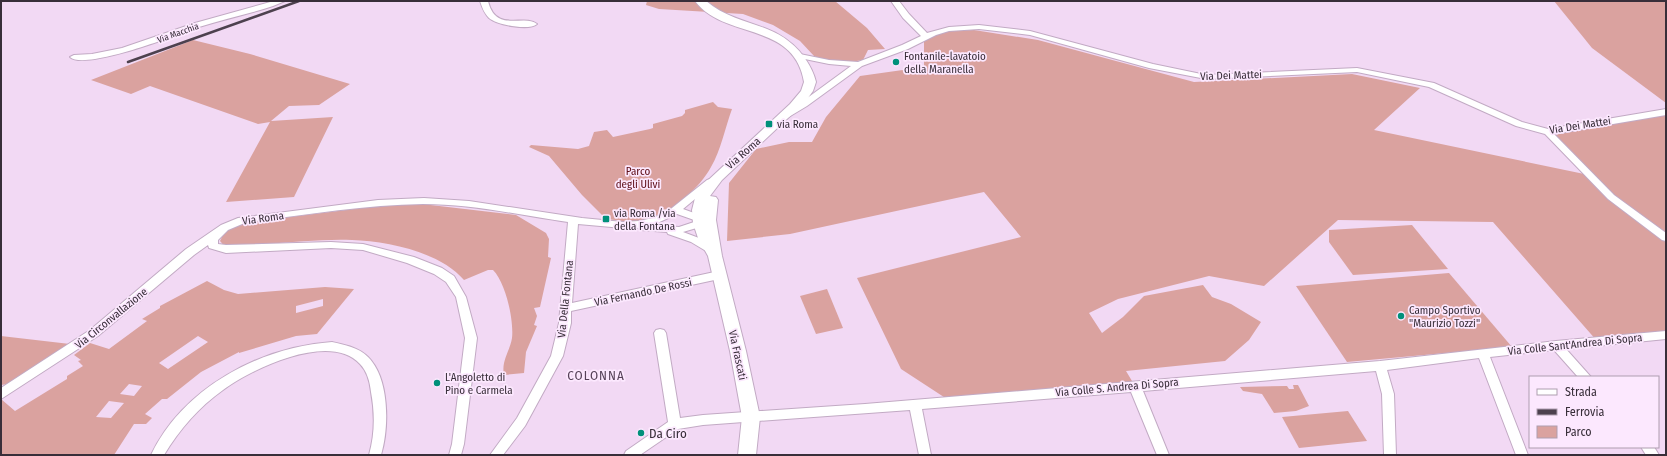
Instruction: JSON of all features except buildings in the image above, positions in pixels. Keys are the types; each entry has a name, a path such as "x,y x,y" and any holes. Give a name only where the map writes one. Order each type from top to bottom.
{"street":[{"name":"Via Macchia","path":"74,57 121,52 198,25 238,15 281,1"},
{"path":"484,1 489,13 498,20 534,24"},
{"name":"Via Roma","path":"700,1 709,10 723,17 778,37 789,44 798,55 809,77 809,86 801,99 715,178 704,193 700,205 703,221"},
{"path":"895,1 906,16 925,36"},
{"name":"Via Dei Mattei","path":"798,55 834,63 859,64 905,47 925,36 949,29 964,27 1002,29 1030,33 1152,66 1206,78 1341,71 1371,72 1431,85 1519,124 1548,132 1666,112"},
{"path":"784,116 807,104 859,64"},
{"path":"1548,132 1611,197 1666,238"},
{"path":"623,225 665,230 683,229 703,221 719,181 736,160"},
{"path":"703,221 676,210 715,178"},
{"name":"Via Roma","path":"216,234 230,225 247,219 402,202 469,204 573,220 623,225 651,222 676,210"},
{"name":"Via Della Fontana","path":"496,455 521,422 557,356 563,333 566,308 573,220"},
{"name":"Via Frascati","path":"703,221 719,275 738,351 751,417 748,455"},
{"path":"665,230 692,239 712,253"},
{"path":"216,234 212,241 213,246 226,249 331,245 368,248 410,260 450,279 461,296 471,338 458,444 455,455"},
{"name":"Via Circonvallazione","path":"1,394 94,334 190,252 216,234"},
{"name":"Via Fernando De Rossi","path":"566,308 719,275"},
{"path":"630,455 675,424 660,333"},
{"name":"Via Colle Sant'Andrea Di Sopra","path":"1483,354 1556,345 1666,335"},
{"path":"1556,345 1584,376"},
{"path":"157,455 181,421 220,386 262,362 292,353 330,347 350,351 365,361 376,385 379,412 378,438 375,455"},
{"path":"1483,354 1522,455"},
{"name":"Via Colle S. Andrea Di Sopra","path":"675,424 703,420 1380,366 1483,354"},
{"path":"1380,366 1388,394 1390,455"},
{"path":"1135,386 1163,455"},
{"path":"915,404 925,455"}],"green space":[{"path":"647,1 835,1 867,28 885,49 868,50 863,60 844,63 821,59 814,56 800,41 773,25 743,14 659,9 646,5"},
{"path":"1554,1 1666,1 1666,103 1592,48"},
{"path":"974,30 1038,40 1194,82 1352,74 1420,88 1374,130 1589,175 1548,132 1666,112 1666,335 1597,341 1493,222 1338,220 1264,286 1209,276 1118,299 1089,313 1102,333 1123,317 1144,296 1203,285 1212,297 1231,304 1261,322 1249,340 1225,361 1126,371 1135,386 950,401 901,369 857,278 1021,237 984,192 790,234 727,241 729,183 756,149 789,142 812,142 826,117 860,76 924,67 924,39 948,31"},
{"path":"193,40 250,54 350,84 319,105 289,106 271,121 333,117 294,197 226,202 270,122 258,124 150,86 131,94 91,80"},
{"name":"Parco degli Ulivi","path":"713,102 718,107 732,109 720,146 711,167 692,192 683,200 664,213 646,221 631,222 606,219 582,195 549,156 529,147 531,145 578,149 589,146 594,132 607,130 613,137 650,129 653,128 653,124 682,116 685,113 685,110"},
{"path":"422,204 516,215 546,233 549,239 548,257 551,258 540,307 534,308 537,316 534,325 537,326 526,352 524,373 504,375 504,365 512,338 512,322 508,302 502,284 493,270 488,270 464,280 454,270 427,255 396,246 366,241 320,240 240,247 224,245 220,241 224,233 231,228 257,221 378,206"},
{"path":"1412,225 1448,269 1353,275 1329,242 1329,230"},
{"name":"Campo Sportivo \"Maurizio Tozzi\"","path":"1449,273 1512,347 1347,362 1296,286"},
{"path":"207,281 224,290 238,294 325,287 354,289 317,334 296,336 239,352 201,372 167,399 162,399 145,414 152,418 146,424 134,424 114,455 1,455 1,399 15,411 67,379 67,376 83,366 78,361 81,360 74,355 90,343 109,349 147,321 142,319 160,308 160,306","holes":["323,299 323,306 296,313 296,306","198,336 208,342 168,369 159,363","129,384 142,386 134,396 120,394","109,401 124,403 111,418 96,417"]},
{"path":"827,289 843,328 816,334 800,296"},
{"path":"1,336 70,344 8,384 1,385"},
{"path":"1293,385 1298,385 1309,406 1296,411 1274,413 1262,394 1243,391 1240,387 1287,386 1289,389 1294,389"},
{"path":"1348,411 1367,441 1299,448 1282,417"}],"railway":[{"path":"128,62 299,1"}],"place":[{"name":"Fontanile-lavatoio della Maranella","path":"896,62"},
{"name":"via Roma","path":"769,124"},
{"name":"via Roma /via della Fontana","path":"606,219"},
{"name":"Campo Sportivo \"Maurizio Tozzi\"","path":"1401,316"},
{"name":"L'Angoletto di Pino e Carmela","path":"437,383"},
{"name":"Da Ciro","path":"641,433"}],"district":[{"name":"COLONNA","path":"596,375"}]}
